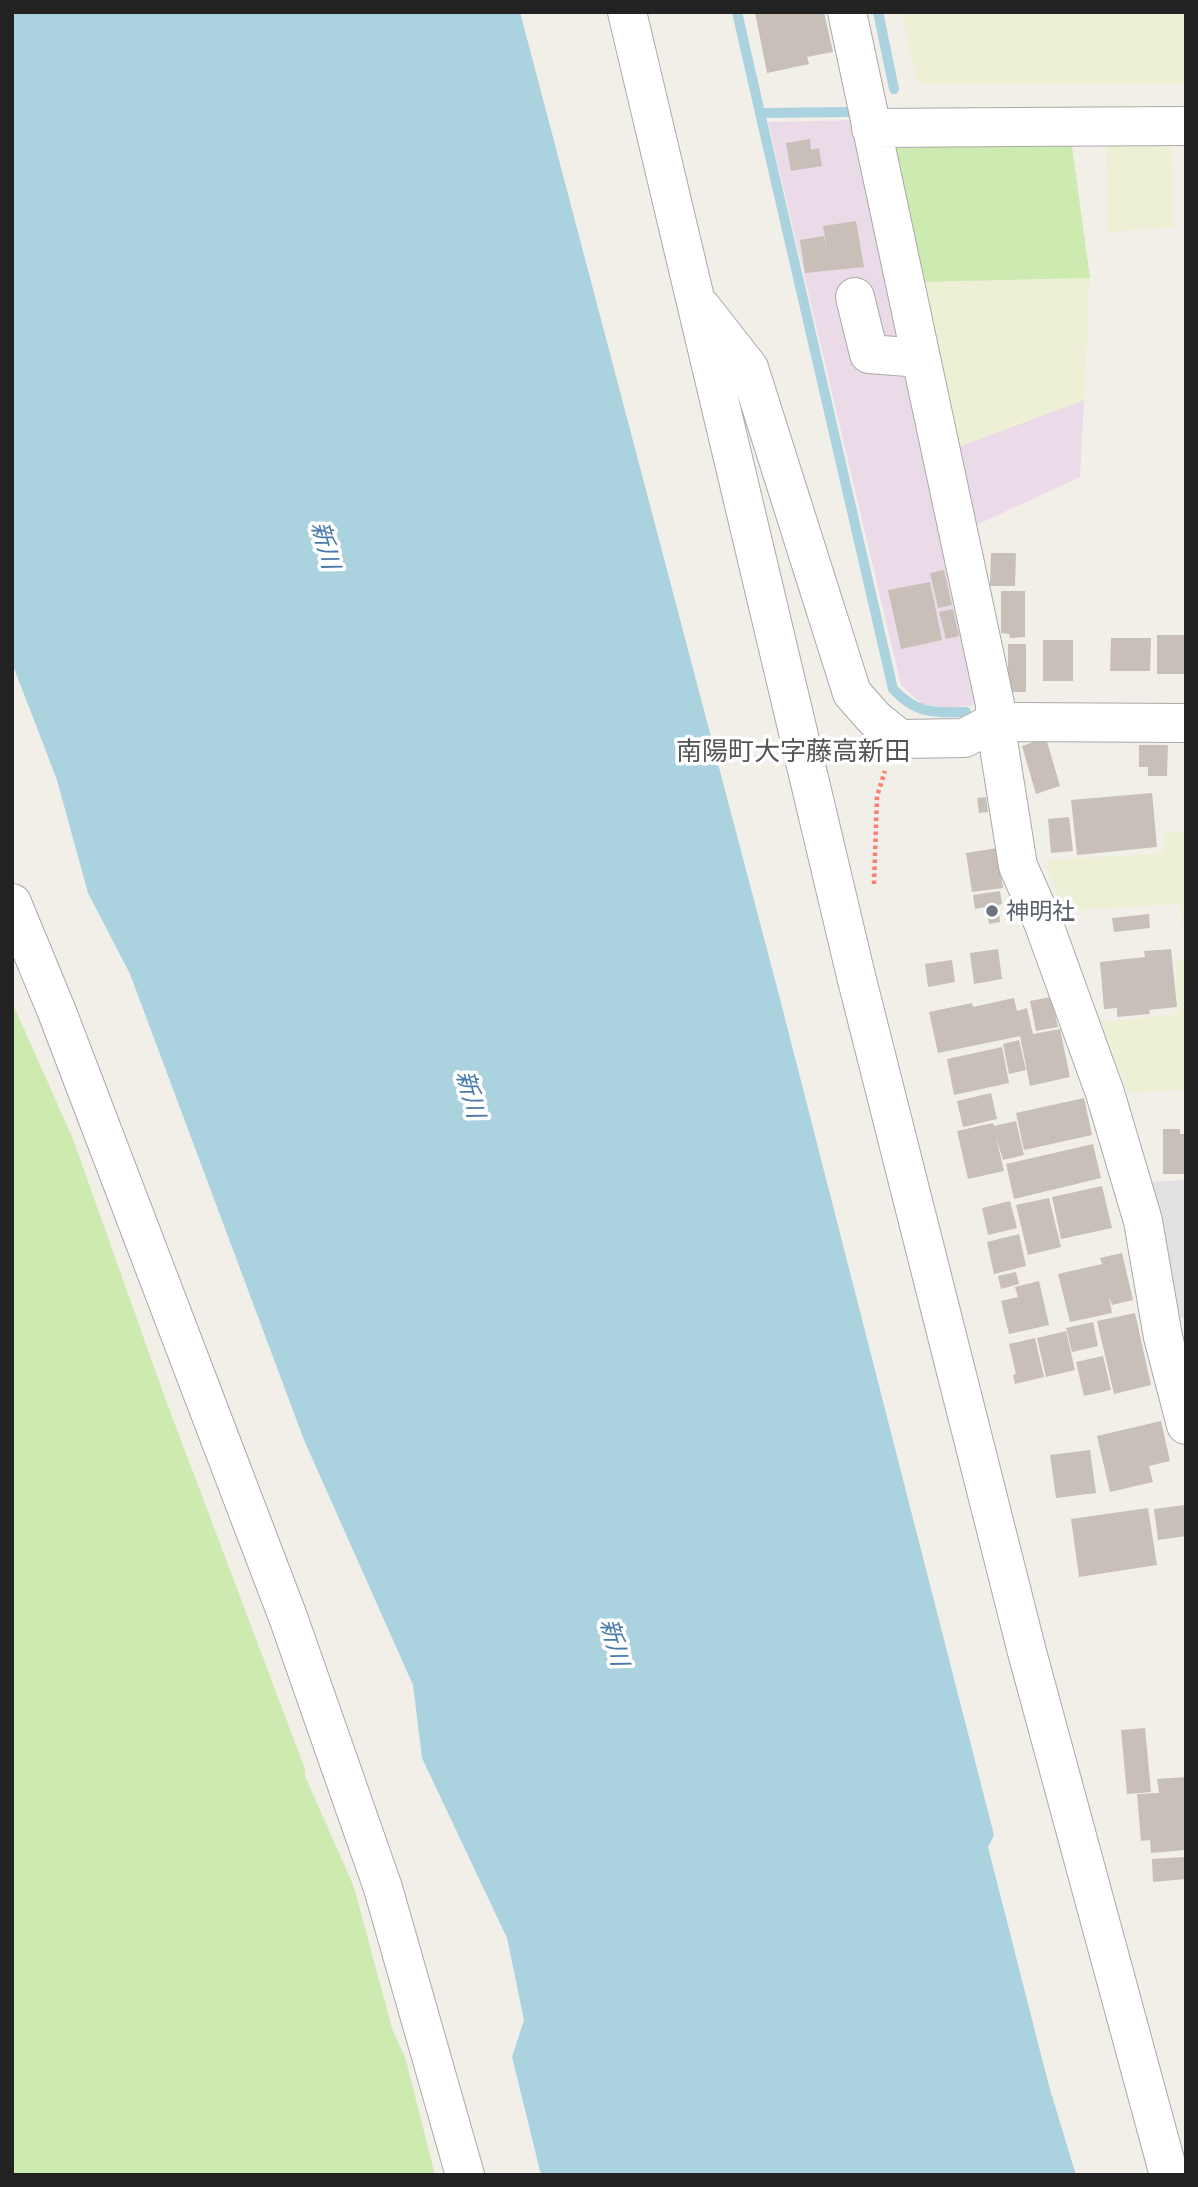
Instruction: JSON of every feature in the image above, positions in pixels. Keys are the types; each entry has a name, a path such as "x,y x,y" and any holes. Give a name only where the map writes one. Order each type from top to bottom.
{"street":[{"path":"627,12 856,976 1010,1584 1169,2175"},
{"path":"847,12 995,704 995,722 1018,866 1043,922 1105,1093 1174,1337 1186,1425"},
{"path":"872,128 1186,125"},
{"path":"855,297 869,354 921,358"},
{"path":"694,298 749,368 852,694 875,719 900,739 964,738 995,722 1186,723"},
{"path":"12,903 58,1013 288,1617 383,1888 465,2175"}],"path":[{"path":"874,892 877,796 888,762 900,739"}],"shaded area":[{"path":"856,120 979,704 949,709 922,704 901,685 768,122"},
{"path":"1084,400 1080,477 972,527 958,447"},
{"path":"1186,1180 1186,1318 1178,1318 1148,1182"}],"green space":[{"path":"902,12 1186,12 1186,84 917,84"},
{"path":"899,139 1071,139 1090,278 921,282 891,150"},
{"path":"1106,139 1172,139 1173,227 1107,232"},
{"path":"1090,278 1084,400 958,447 921,282"},
{"path":"1186,832 1186,1090 1128,1093 1102,1022 1179,1014 1175,960 1185,958 1181,904 1065,911 1044,860 1165,853 1164,833"},
{"path":"12,1002 73,1139 164,1395 305,1769 305,1776 354,1887 392,2028 406,2060 435,2175 12,2175"}],"water":[{"name":"新川","path":"12,12 520,12 779,995 994,1835 988,1847 1049,2086 1076,2175 541,2175 512,2057 524,2020 507,1938 422,1758 413,1685 304,1440 130,974 88,893 57,780 12,663"}],"building":[{"path":"755,12 824,12 833,52 807,57 809,64 767,73"},
{"path":"810,139 811,150 819,148 822,166 791,171 786,143"},
{"path":"856,221 864,267 805,273 800,240 824,236 828,255 823,226"},
{"path":"991,553 1016,553 1015,586 990,586"},
{"path":"944,570 952,605 938,608 930,573"},
{"path":"930,582 942,640 901,649 888,590"},
{"path":"1001,591 1025,591 1025,637 1010,638 1009,634 1001,633"},
{"path":"953,609 959,636 946,639 939,612"},
{"path":"1157,635 1186,635 1186,674 1157,674"},
{"path":"1111,638 1151,638 1150,671 1110,671"},
{"path":"1043,640 1073,640 1073,681 1043,681"},
{"path":"1008,644 1026,644 1026,692 1008,692"},
{"path":"1046,738 1060,786 1036,794 1022,746"},
{"path":"1139,745 1168,745 1167,776 1148,776 1148,767 1139,767"},
{"path":"1152,793 1157,847 1077,855 1071,800"},
{"path":"986,797 988,812 979,813 977,798"},
{"path":"1069,817 1073,851 1051,853 1048,819"},
{"path":"997,848 1003,888 972,892 966,853"},
{"path":"1000,891 1000,922 989,924 986,907 975,909 973,895"},
{"path":"1149,914 1150,928 1114,932 1112,918"},
{"path":"998,949 1002,979 974,984 970,953"},
{"path":"1171,949 1177,1007 1149,1010 1150,1014 1117,1017 1117,1008 1104,1009 1100,962 1145,957 1144,951"},
{"path":"952,960 955,982 928,987 925,964"},
{"path":"1051,997 1058,1027 1036,1031 1030,1001"},
{"path":"1014,998 1017,1011 1027,1008 1033,1034 1060,1029 1070,1077 1030,1086 1020,1036 938,1053 929,1012 972,1003 973,1007"},
{"path":"1019,1040 1026,1070 1009,1074 1003,1044"},
{"path":"1002,1047 1009,1083 954,1095 947,1059"},
{"path":"991,1093 997,1119 963,1127 957,1101"},
{"path":"1084,1098 1092,1135 1024,1150 1016,1113"},
{"path":"1016,1121 1024,1155 1003,1160 996,1137 1004,1171 968,1179 957,1131"},
{"path":"1163,1129 1180,1129 1180,1134 1186,1134 1186,1174 1163,1174"},
{"path":"1093,1144 1101,1178 1014,1199 1006,1164"},
{"path":"1102,1186 1112,1228 1061,1239 1052,1197"},
{"path":"1049,1198 1061,1247 1028,1255 1016,1205"},
{"path":"1010,1201 1017,1228 988,1235 982,1208"},
{"path":"1019,1234 1026,1266 994,1274 987,1242"},
{"path":"1122,1253 1133,1300 1112,1305 1109,1297 1112,1313 1070,1322 1058,1274 1102,1264 1100,1258"},
{"path":"1016,1272 1019,1284 1001,1289 998,1276"},
{"path":"1039,1281 1049,1325 1009,1334 1001,1301 1018,1297 1015,1287"},
{"path":"1135,1313 1151,1385 1114,1394 1097,1321"},
{"path":"1093,1322 1098,1346 1072,1352 1066,1328"},
{"path":"1066,1331 1075,1370 1046,1377 1037,1338"},
{"path":"1035,1338 1044,1377 1015,1384 1013,1375 1016,1374 1009,1344"},
{"path":"1103,1356 1111,1390 1084,1396 1076,1362"},
{"path":"1161,1421 1170,1461 1149,1466 1153,1482 1110,1492 1097,1436"},
{"path":"1090,1450 1096,1493 1056,1498 1050,1455"},
{"path":"1184,1505 1186,1536 1158,1540 1154,1509"},
{"path":"1148,1508 1157,1565 1079,1577 1071,1519"},
{"path":"1145,1728 1151,1792 1127,1794 1121,1730"},
{"path":"1186,1777 1186,1850 1151,1853 1150,1840 1141,1841 1137,1794 1159,1793 1157,1779"},
{"path":"1185,1857 1186,1879 1153,1882 1152,1859"}],"waterway":[{"path":"737,12 760,113 850,112"},
{"path":"878,12 894,89"},
{"path":"760,113 893,689 918,708 966,712"}],"place":[{"name":"神明社","path":"992,911"}],"district":[{"name":"南陽町大字藤高新田","path":"793,751"}]}
